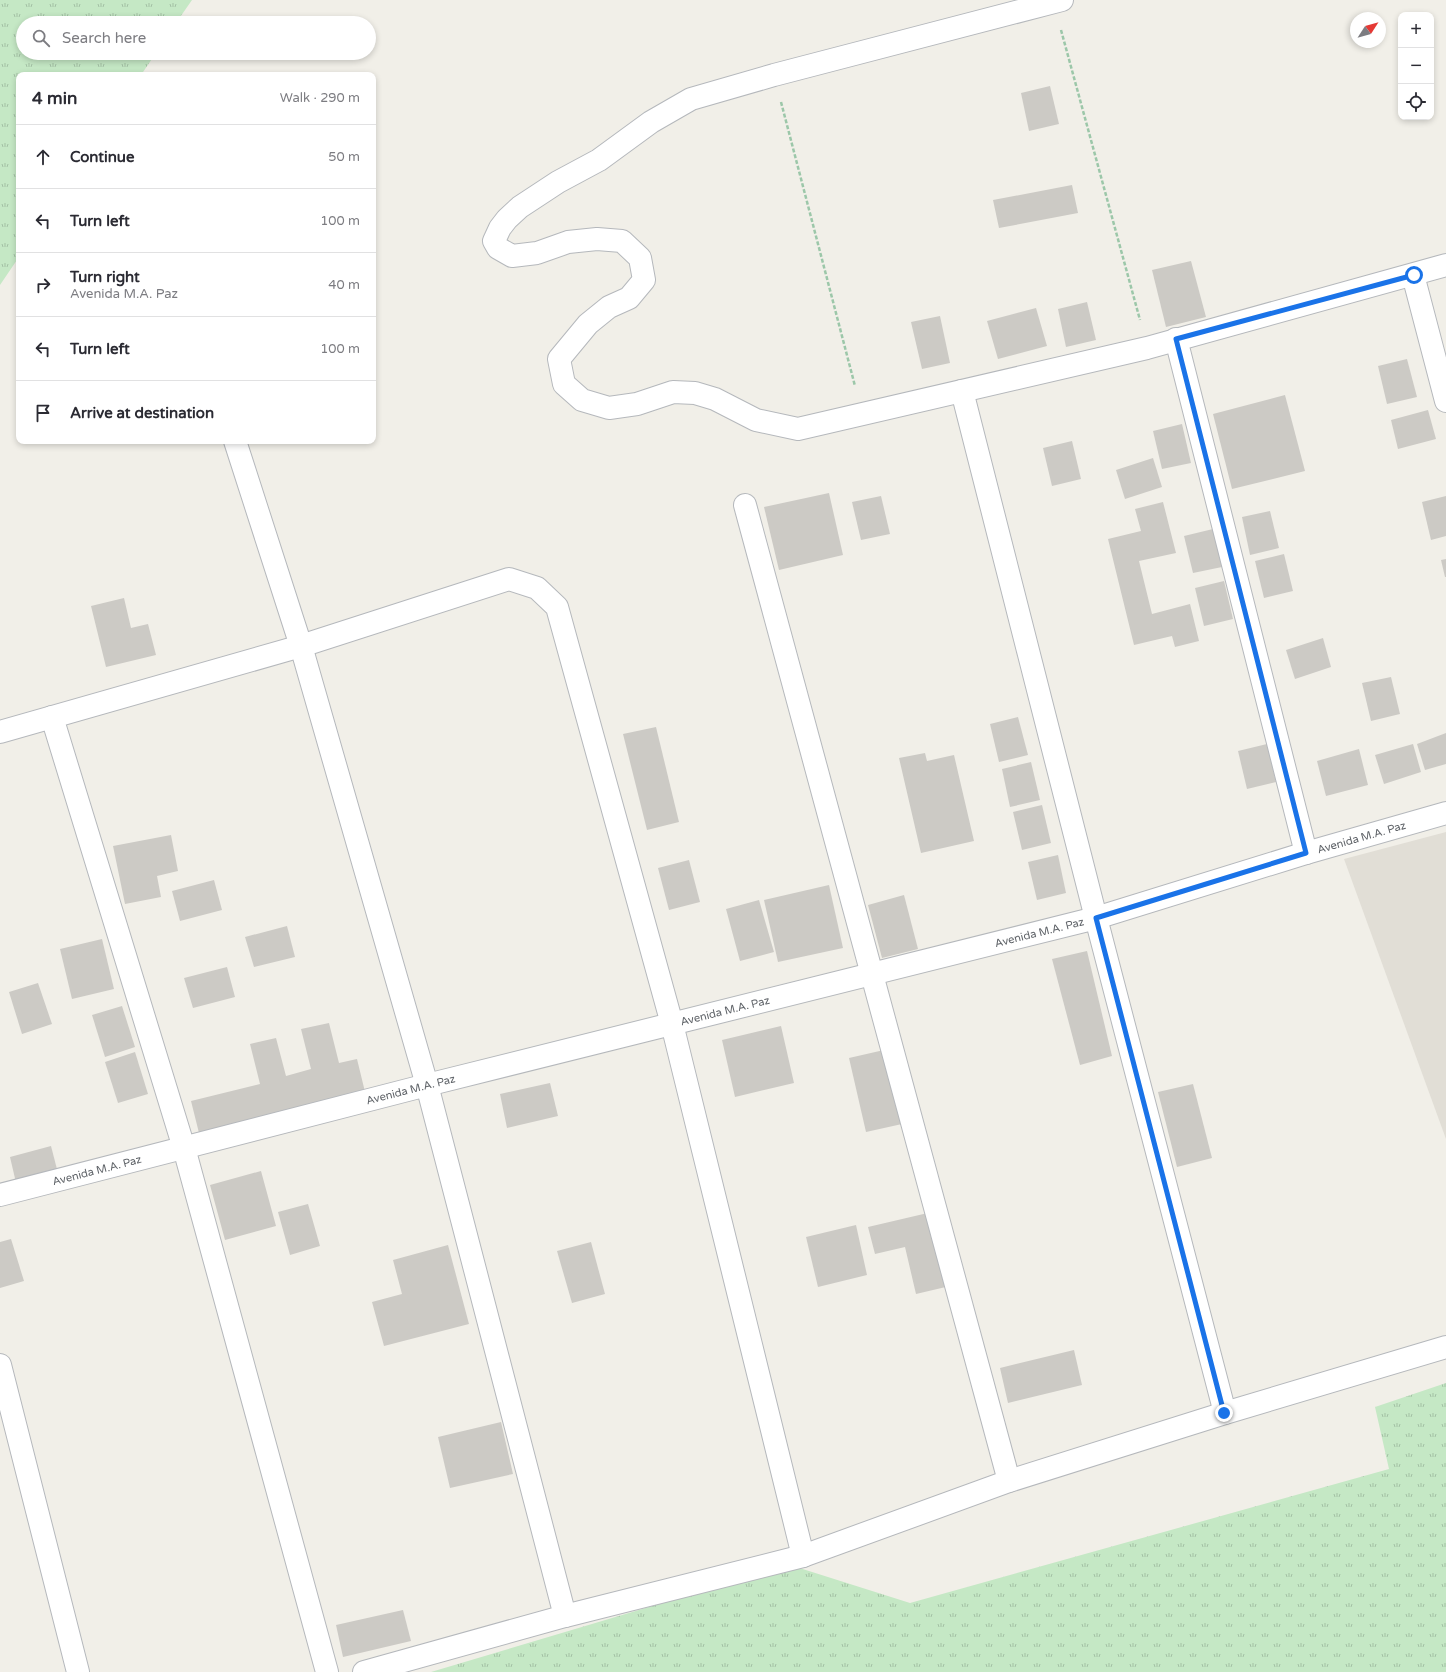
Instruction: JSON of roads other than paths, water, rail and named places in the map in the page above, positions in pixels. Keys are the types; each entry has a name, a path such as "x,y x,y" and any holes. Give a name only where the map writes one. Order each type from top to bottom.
{"street":[{"path":"987,20 1022,0"},
{"path":"1058,1 774,75 691,99 651,122 599,160 558,182 520,207 507,218 494,241 498,248 512,256 537,253 568,242 597,238 622,241 640,258 644,280 629,298 609,307 588,324 559,359 564,384 582,400 609,408 637,404 673,392 695,393 715,399 756,420 798,429 1147,348 1446,265"},
{"path":"1414,275 1446,401"},
{"path":"1176,339 1306,853"},
{"path":"962,391 1224,1413"},
{"path":"236,444 301,646 427,1085 565,1616"},
{"path":"745,505 870,973 1009,1481"},
{"path":"0,732 301,646 509,579 536,588 557,607 672,1024 803,1556"},
{"path":"52,717 184,1148 327,1672"},
{"name":"Avenida M.A. Paz","path":"0,1195 870,973 1096,918 1306,853 1446,813"},
{"path":"364,1672 565,1616 803,1556 1009,1481 1224,1413 1446,1348"},
{"path":"0,1366 78,1672"}]}
